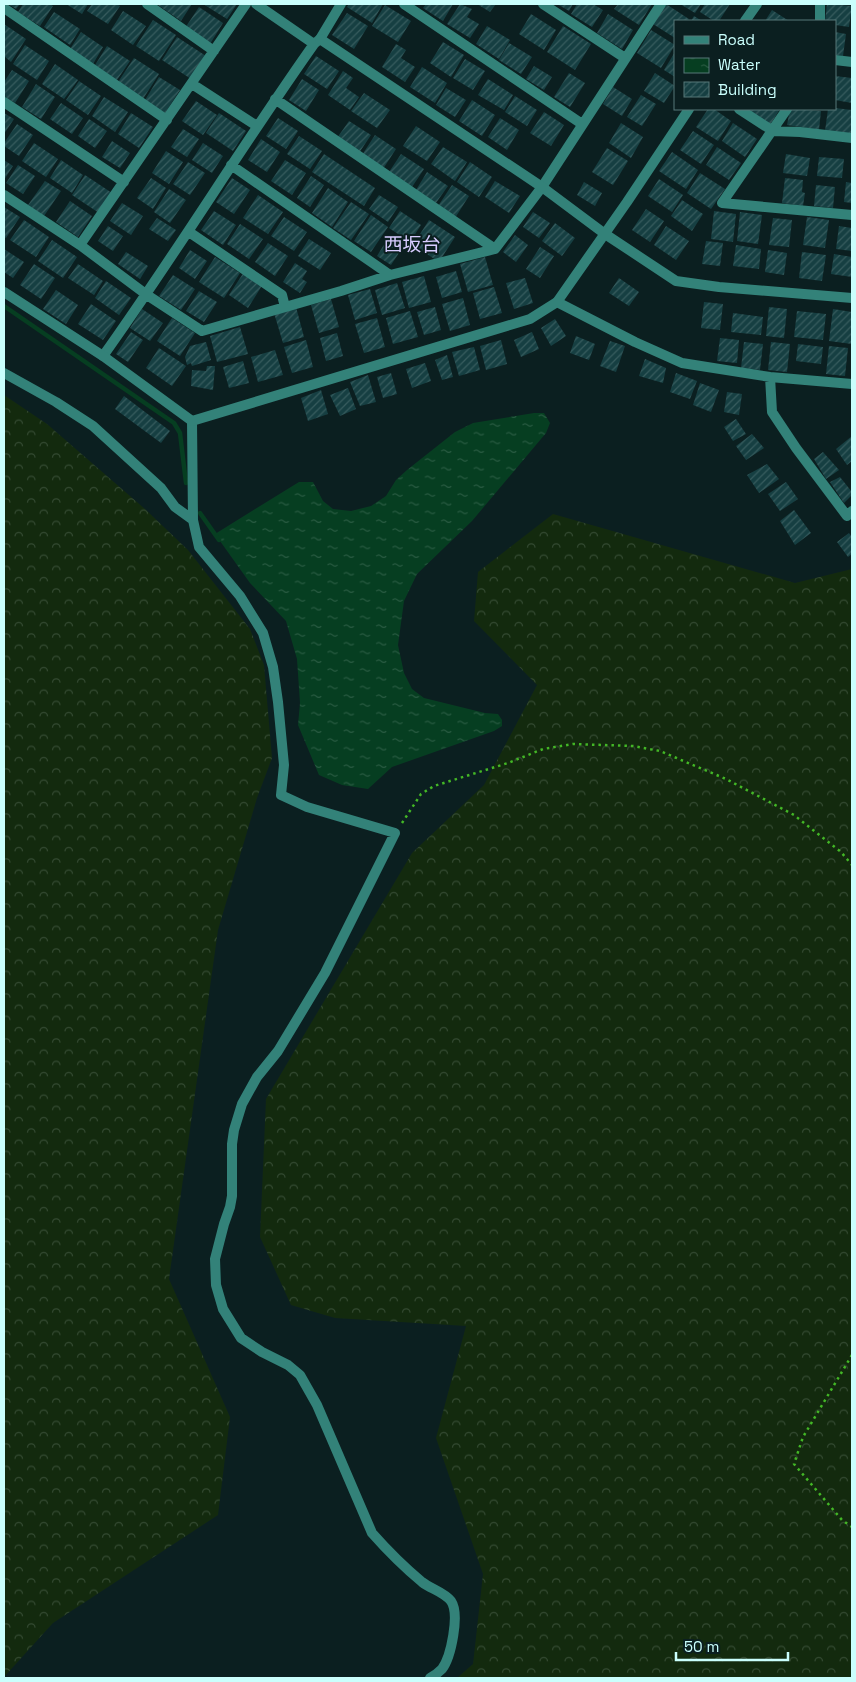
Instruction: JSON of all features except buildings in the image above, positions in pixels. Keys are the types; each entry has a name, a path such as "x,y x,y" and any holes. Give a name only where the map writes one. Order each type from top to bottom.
{"street":[{"path":"150,4 214,51"},
{"path":"80,246 246,4"},
{"path":"256,4 542,187 605,234 676,281 719,287 852,298"},
{"path":"102,356 147,295 275,99 317,42 341,4"},
{"path":"404,4 582,124"},
{"path":"543,4 625,58"},
{"path":"4,195 202,331 285,308 390,275 495,249 542,187 660,4"},
{"path":"747,20 756,4"},
{"path":"820,4 820,20"},
{"path":"4,8 167,120"},
{"path":"836,60 852,62"},
{"path":"192,84 257,126"},
{"path":"275,99 495,249"},
{"path":"4,102 124,182"},
{"path":"192,421 530,319 557,302 689,110"},
{"path":"741,110 773,131 852,138"},
{"path":"786,110 722,203 852,215"},
{"path":"231,165 390,275"},
{"path":"189,232 282,294 285,308"},
{"path":"4,292 102,356 192,421"},
{"path":"557,302 635,342 682,363 770,377 852,384"},
{"path":"4,373 56,402 93,426 161,488 175,506 193,520"},
{"path":"770,377 772,412 796,448 847,516 852,511"},
{"path":"192,421 193,520 199,547 240,596 262,633 273,667 278,702 284,765 281,795 307,807 395,834 325,973 278,1051 257,1077 242,1104 232,1144 232,1196 215,1259 216,1285 223,1309 242,1338 262,1352 288,1365 300,1375 317,1405 372,1533 387,1550 423,1583 452,1602 454,1614 453,1640 442,1669 430,1678"}],"path":[{"path":"395,834 421,794 434,786 508,763 543,749 573,744 633,746 660,751 726,779 794,815 841,852 852,865"},
{"path":"852,1355 802,1437 794,1464 842,1520 852,1526"}],"green space":[{"path":"4,395 47,424 145,509 188,550 250,629 264,665 272,758 257,798 218,930 169,1279 230,1417 218,1515 53,1623 4,1677"},
{"path":"553,514 795,583 852,569 852,1678 457,1678 473,1664 483,1574 436,1438 466,1326 335,1318 291,1305 260,1237 266,1099 412,853 484,785 537,685 474,621 478,572"}],"water":[{"path":"544,413 550,423 546,433 472,521 417,574 404,601 398,645 404,673 412,689 424,698 485,713 498,714 502,720 502,726 494,731 392,767 368,789 342,785 319,775 298,725 300,703 297,659 286,621 250,583 215,534 299,482 313,482 323,501 333,509 351,511 371,506 386,496 396,480 407,470 455,432 473,423"}],"waterway":[{"path":"4,306 174,423 180,433 186,483"},
{"path":"200,513 219,540"}],"district":[{"name":"西坂台","path":"412,244"}]}
